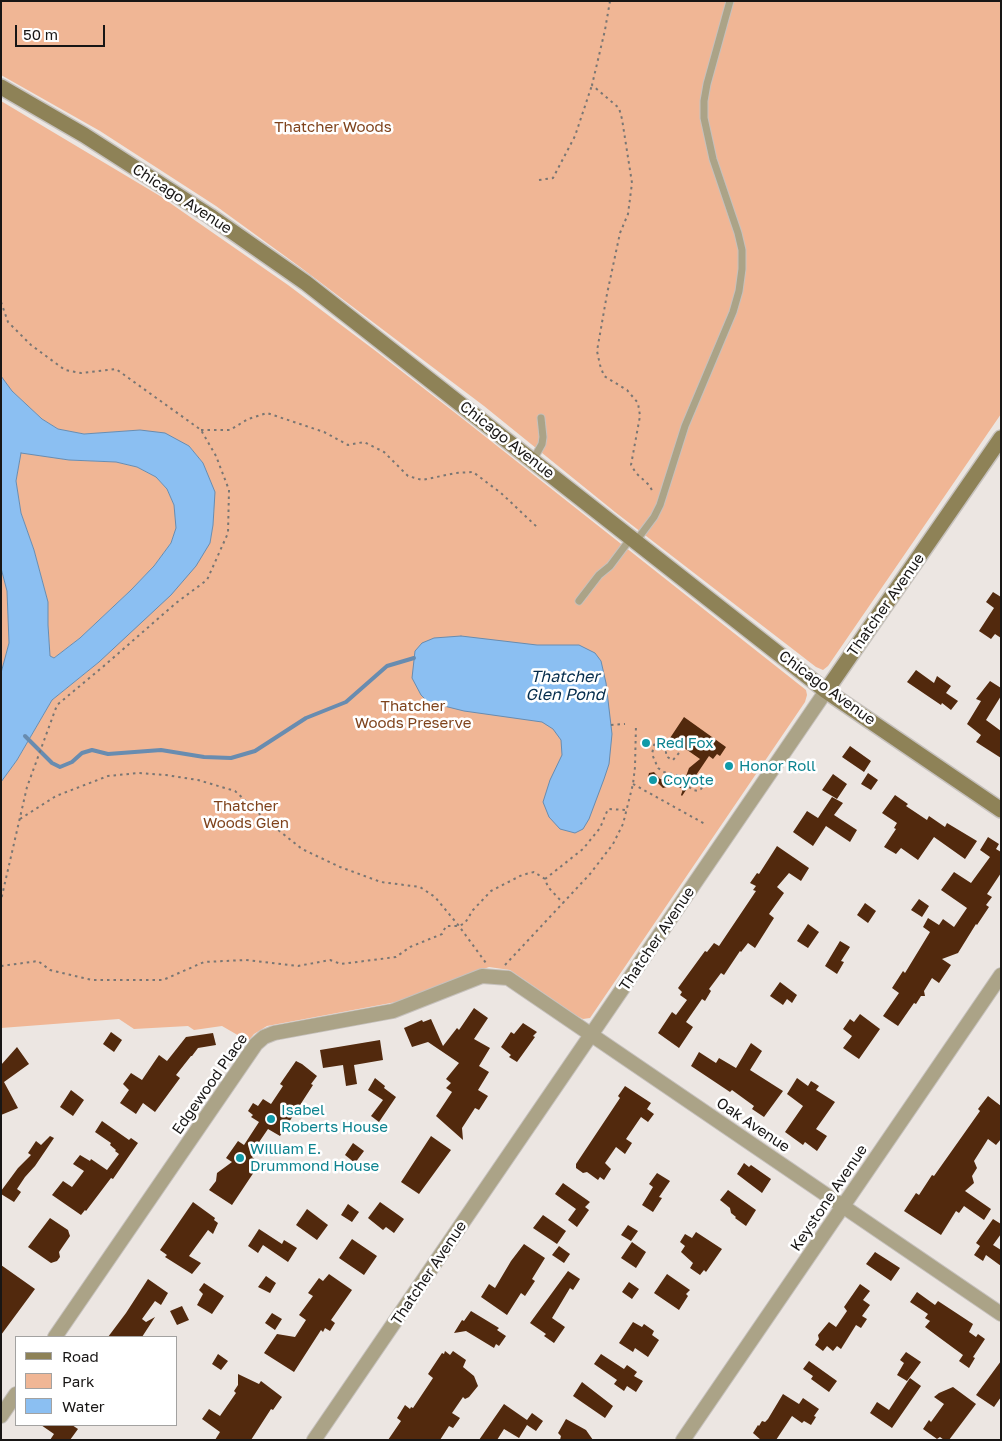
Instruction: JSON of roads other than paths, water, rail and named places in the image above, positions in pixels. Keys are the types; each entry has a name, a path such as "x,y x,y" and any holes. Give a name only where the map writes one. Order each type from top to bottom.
{"main road":[{"name":"Chicago Avenue","path":"1,87 84,135 178,196 298,278 826,691 1001,810"},
{"name":"Thatcher Avenue","path":"826,691 1001,438"}],"street":[{"name":"Thatcher Avenue","path":"314,1440 826,691"},
{"name":"Oak Avenue","path":"482,976 500,973 508,978 1001,1314"},
{"name":"Keystone Avenue","path":"683,1440 1001,975"},
{"name":"Edgewood Place","path":"57,1336 256,1044 264,1037 274,1033 393,1011 482,976"},
{"path":"1,1416 15,1395"}],"lane":[{"path":"579,601 599,575 610,566 654,517 660,505 685,426 733,312 739,291 742,250 713,159 704,118 707,84 730,1"},
{"path":"533,460 542,444 541,418"}],"water":[{"path":"1,376 12,391 42,419 58,429 84,434 140,430 165,433 189,446 203,463 215,492 213,525 210,543 196,566 171,595 99,662 52,700 17,760 1,782 1,673 9,643 7,591 1,568","holes":["21,453 69,460 116,462 137,467 156,477 167,489 174,505 176,528 171,543 154,566 80,638 54,658 50,656 48,602 34,550 21,513 16,481"]},
{"name":"Thatcher Glen Pond","path":"461,636 537,645 579,645 595,653 601,661 606,683 612,734 609,764 589,819 583,829 575,833 560,829 549,817 543,802 550,780 562,755 561,740 553,729 542,722 464,711 428,702 421,695 412,678 415,651 422,643 434,638"}],"waterway":[{"path":"25,736 52,763 60,767 72,762 82,753 92,750 108,754 161,750 204,757 231,758 255,751 306,718 346,702 387,666 414,658"}],"place":[{"name":"Red Fox","path":"646,743"},
{"name":"Honor Roll","path":"729,766"},
{"name":"Coyote","path":"653,780"},
{"name":"Isabel Roberts House","path":"271,1119"},
{"name":"William E. Drummond House","path":"240,1158"}],"park label":[{"name":"Thatcher Woods","path":"333,127"},
{"name":"Thatcher Woods Preserve","path":"413,714"},
{"name":"Thatcher Woods Glen","path":"246,814"}]}
